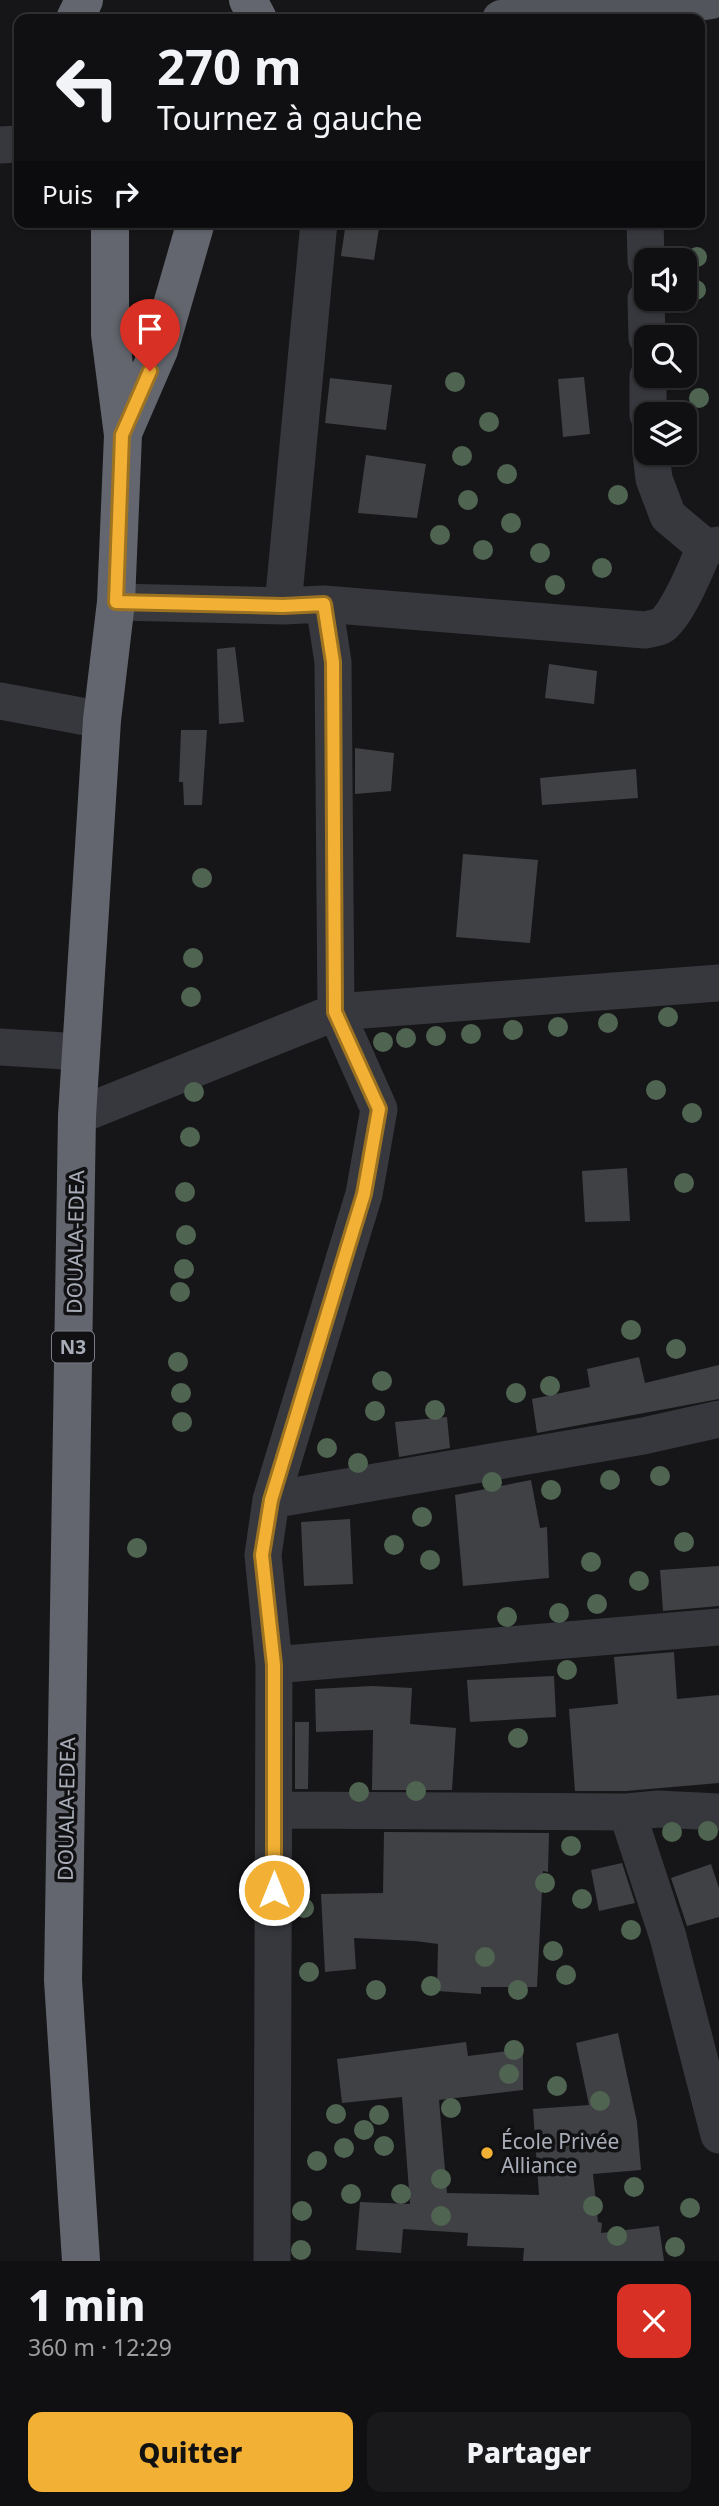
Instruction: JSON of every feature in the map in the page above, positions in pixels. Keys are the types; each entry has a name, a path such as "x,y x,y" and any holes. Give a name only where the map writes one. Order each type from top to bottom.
{"highway":[{"name":"DOUALA-EDEA","path":"81,2261 63,1980 77,1116 102,720 116,602 122,435 110,334 110,228"},
{"name":"DOUALA-EDEA","path":"122,435 159,350 194,228"}],"main road":[{"path":"579,14 642,10 711,0"}],"street":[{"path":"283,606 318,228"},
{"path":"645,228 646,248"},
{"path":"116,602 283,606 324,604 645,630 661,626 670,618 712,546 668,516 654,479 653,465"},
{"path":"272,2261 274,1665 262,1555 271,1500 364,1194 379,1109 335,1012 333,662 324,604"},
{"path":"0,701 102,720"},
{"path":"77,1116 335,1012 719,983"},
{"path":"0,1047 80,1052"},
{"path":"271,1500 631,1438 719,1419"},
{"path":"274,1665 719,1628"},
{"path":"275,1810 627,1812 658,1809 719,1812"},
{"path":"627,1812 668,1937 719,2135"}],"building":[{"path":"345,228 379,228 374,260 341,256"},
{"path":"584,377 590,434 563,437 558,379"},
{"path":"330,378 392,385 386,430 325,423"},
{"path":"366,455 426,464 417,518 358,513"},
{"path":"235,647 244,722 219,724 217,649"},
{"path":"549,664 597,671 594,704 545,698"},
{"path":"181,730 207,730 202,805 184,805 183,782 179,782"},
{"path":"355,748 394,753 391,791 355,794"},
{"path":"636,769 638,798 542,805 540,778"},
{"path":"463,854 538,860 530,943 456,937"},
{"path":"627,1168 630,1221 585,1222 582,1171"},
{"path":"639,1357 645,1383 719,1365 719,1399 537,1433 532,1399 590,1387 587,1369"},
{"path":"447,1417 450,1448 399,1457 395,1422"},
{"path":"531,1480 540,1528 547,1527 549,1578 463,1586 455,1495"},
{"path":"350,1519 353,1584 304,1586 301,1522"},
{"path":"719,1566 719,1606 663,1611 660,1570"},
{"path":"674,1652 677,1699 719,1695 719,1783 626,1791 575,1791 569,1709 618,1704 614,1657"},
{"path":"554,1676 556,1717 470,1722 467,1680"},
{"path":"372,1686 412,1688 410,1724 456,1728 452,1790 372,1790 373,1730 316,1732 315,1689"},
{"path":"295,1722 309,1722 308,1789 295,1789"},
{"path":"384,1832 549,1833 548,1872 543,1871 537,1987 481,1987 481,1994 437,1991 438,1944 415,1941 354,1938 356,1969 325,1972 321,1894 383,1893"},
{"path":"622,1863 635,1903 599,1911 591,1870"},
{"path":"711,1864 719,1888 719,1917 687,1926 671,1878"},
{"path":"618,2033 637,2122 641,2170 593,2174 598,2222 602,2223 601,2233 659,2226 664,2261 523,2261 524,2248 467,2246 468,2233 403,2229 401,2253 356,2250 360,2202 410,2204 402,2097 342,2103 337,2059 466,2042 468,2056 523,2049 523,2090 439,2100 447,2193 539,2195 533,2109 589,2105 576,2043"}],"place":[{"name":"École Privée Alliance","path":"487,2153"}],"route":[{"path":"150,371 122,435 116,602 283,606 324,604 333,662 335,1012 379,1109 364,1194 271,1500 262,1555 274,1665 274,1890"}]}
